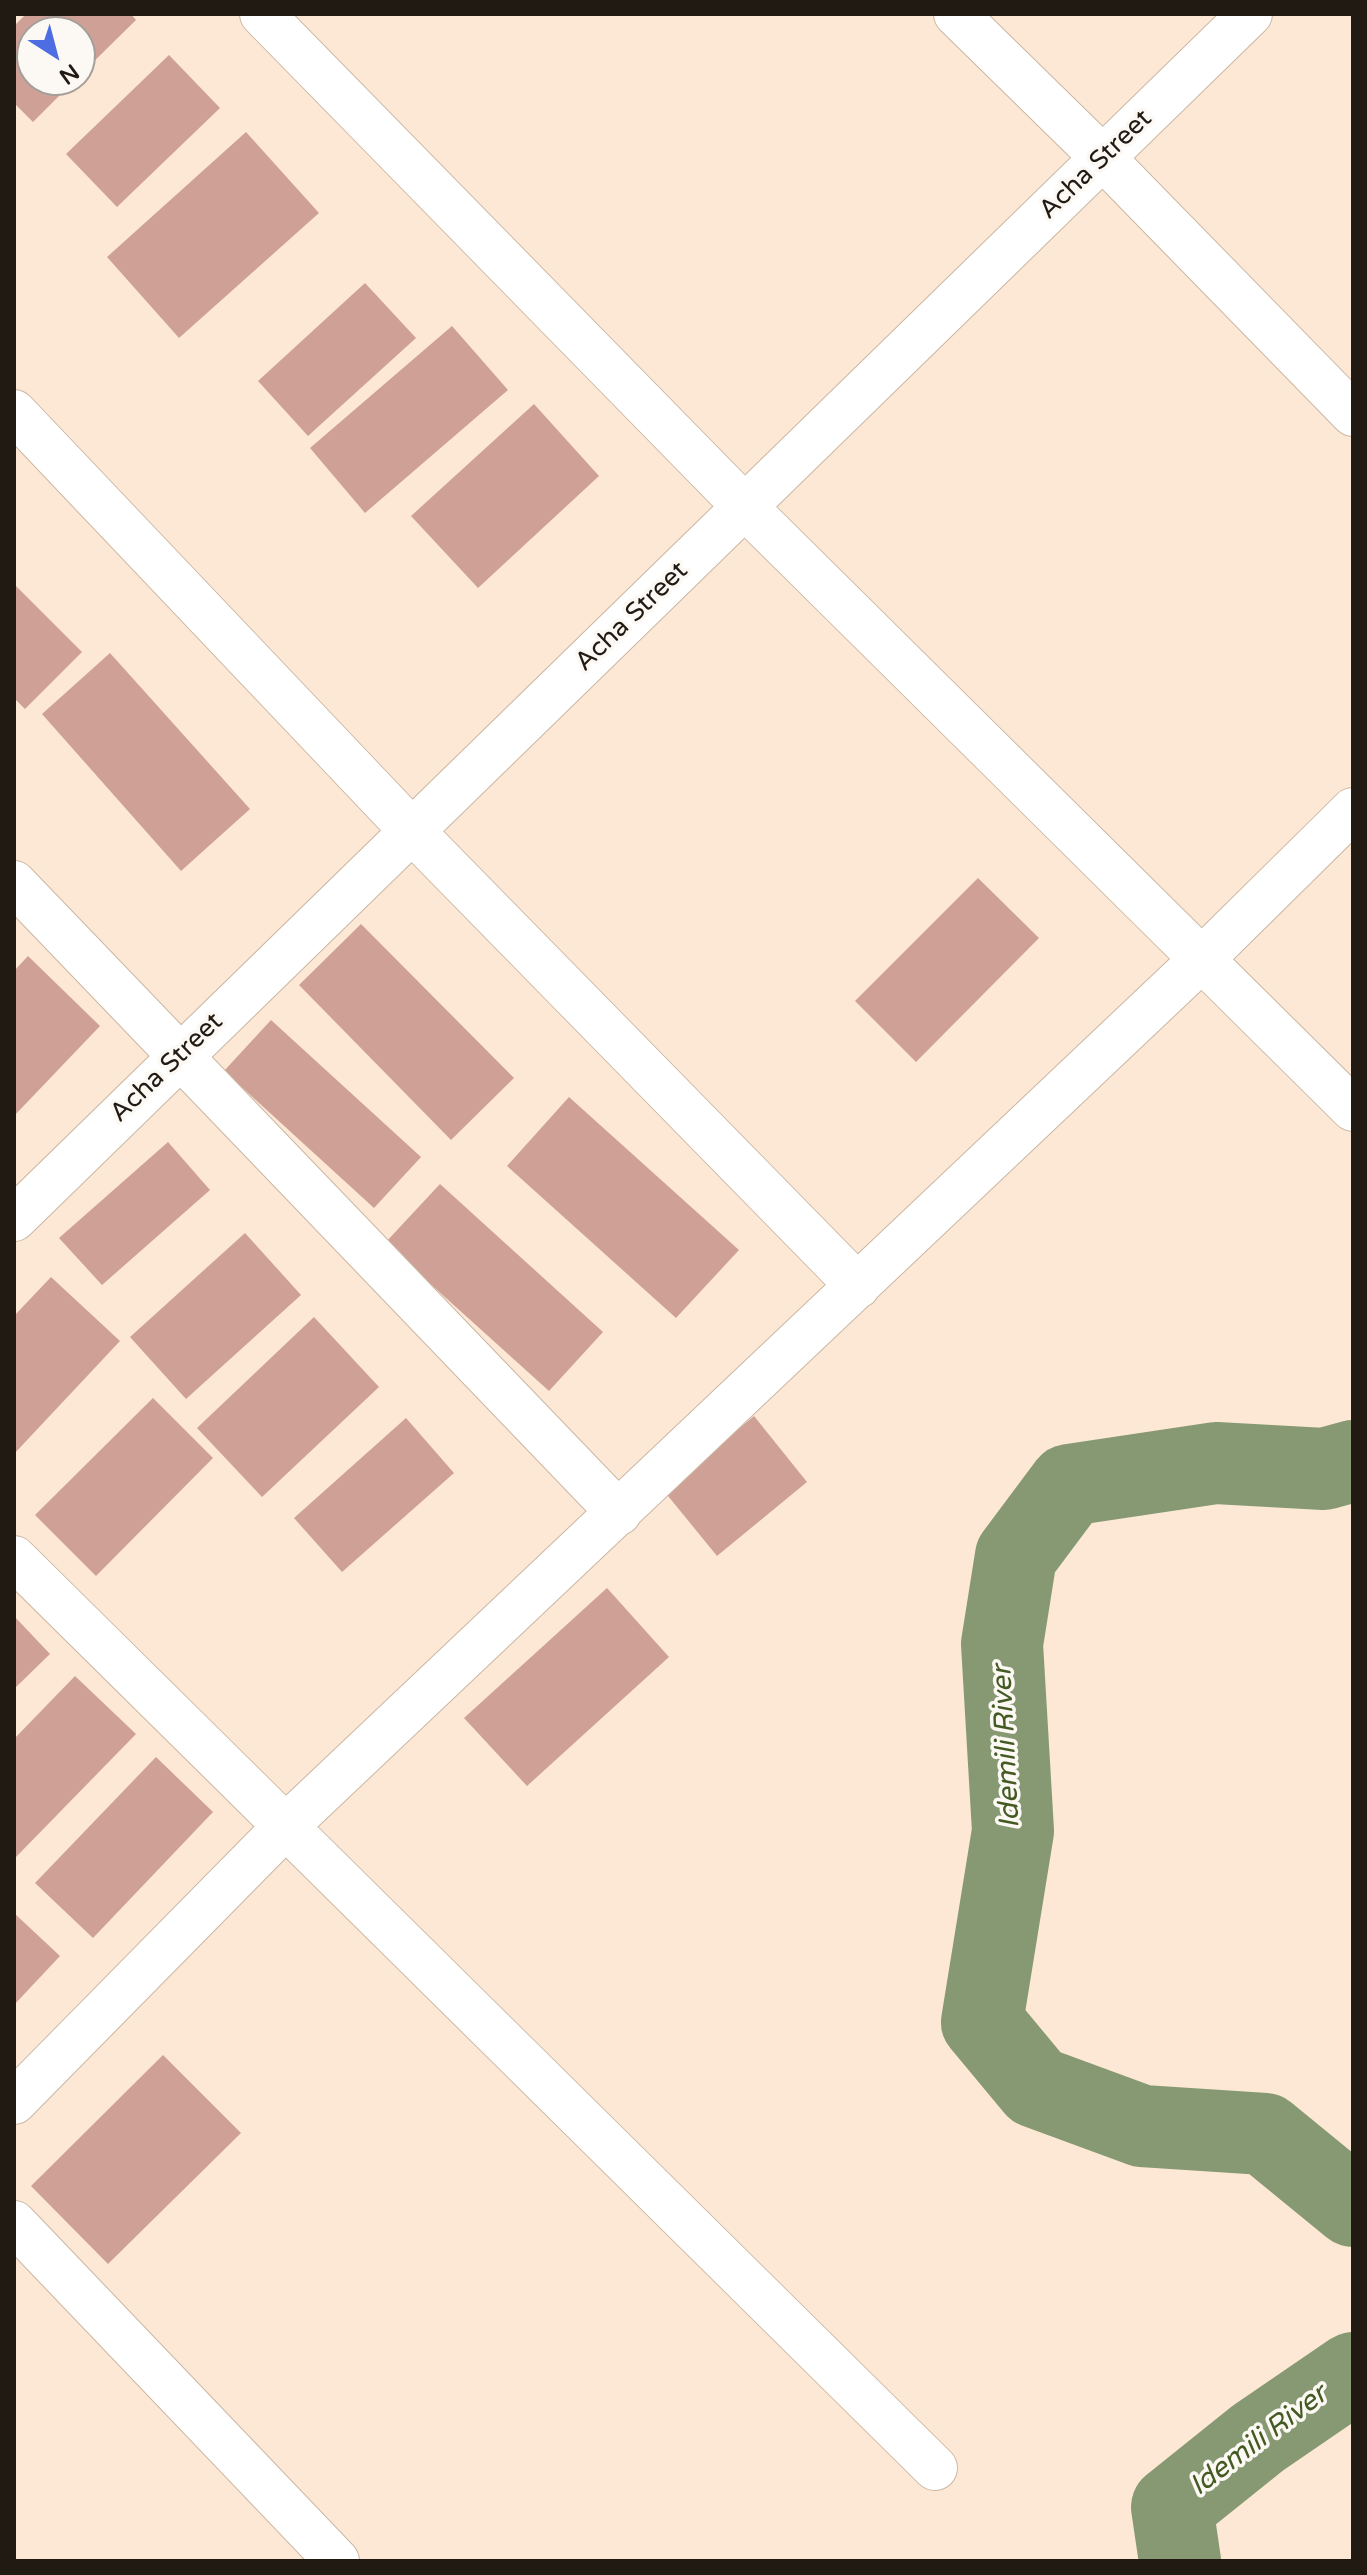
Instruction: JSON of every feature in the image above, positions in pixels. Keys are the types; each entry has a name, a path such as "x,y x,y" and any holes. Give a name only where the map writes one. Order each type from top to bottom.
{"street":[{"path":"262,14 745,507 1353,1109"},
{"path":"956,14 1103,158 1353,414"},
{"name":"Acha Street","path":"14,1219 1250,14"},
{"path":"14,412 412,831 858,1286"},
{"path":"14,2102 284,1828 1202,959 1353,810"},
{"path":"14,883 619,1513"},
{"path":"14,1558 935,2468"},
{"path":"14,2223 337,2561"}],"building":[{"path":"131,14 136,20 96,59 96,16 24,16"},
{"path":"16,24 16,96 59,96 33,122 14,103"},
{"path":"169,55 220,108 117,207 66,154"},
{"path":"246,132 319,213 179,338 107,257"},
{"path":"365,283 416,338 308,436 258,381"},
{"path":"452,326 508,390 365,513 310,448"},
{"path":"534,404 599,476 478,588 411,516"},
{"path":"14,584 82,652 25,709 14,698"},
{"path":"110,653 250,809 181,871 42,714"},
{"path":"978,878 1039,938 916,1062 855,1001"},
{"path":"361,924 514,1078 451,1140 299,985"},
{"path":"28,956 100,1026 14,1116 14,971"},
{"path":"271,1020 421,1157 374,1208 224,1071"},
{"path":"569,1097 739,1250 676,1318 507,1166"},
{"path":"168,1142 210,1190 102,1285 59,1238"},
{"path":"440,1184 603,1332 549,1391 385,1243"},
{"path":"245,1233 301,1295 186,1399 130,1337"},
{"path":"51,1277 120,1341 14,1454 14,1316"},
{"path":"314,1317 379,1387 262,1497 197,1428"},
{"path":"153,1398 213,1458 96,1576 35,1515"},
{"path":"754,1416 807,1482 717,1556 664,1491"},
{"path":"406,1418 454,1473 342,1572 294,1518"},
{"path":"607,1588 669,1657 527,1786 464,1718"},
{"path":"14,1616 50,1654 14,1689"},
{"path":"75,1676 136,1734 16,1857 14,1739"},
{"path":"156,1757 213,1812 93,1938 35,1883"},
{"path":"14,1913 60,1956 14,2005"},
{"path":"163,2055 241,2133 108,2264 31,2186"}],"waterway":[{"name":"Idemili River","path":"1353,1461 1324,1469 1216,1463 1069,1485 1016,1556 1002,1644 1013,1831 982,2022 1036,2087 1142,2126 1265,2134 1353,2206"},
{"name":"Idemili River","path":"1180,2561 1172,2507 1258,2438 1353,2373"}]}
